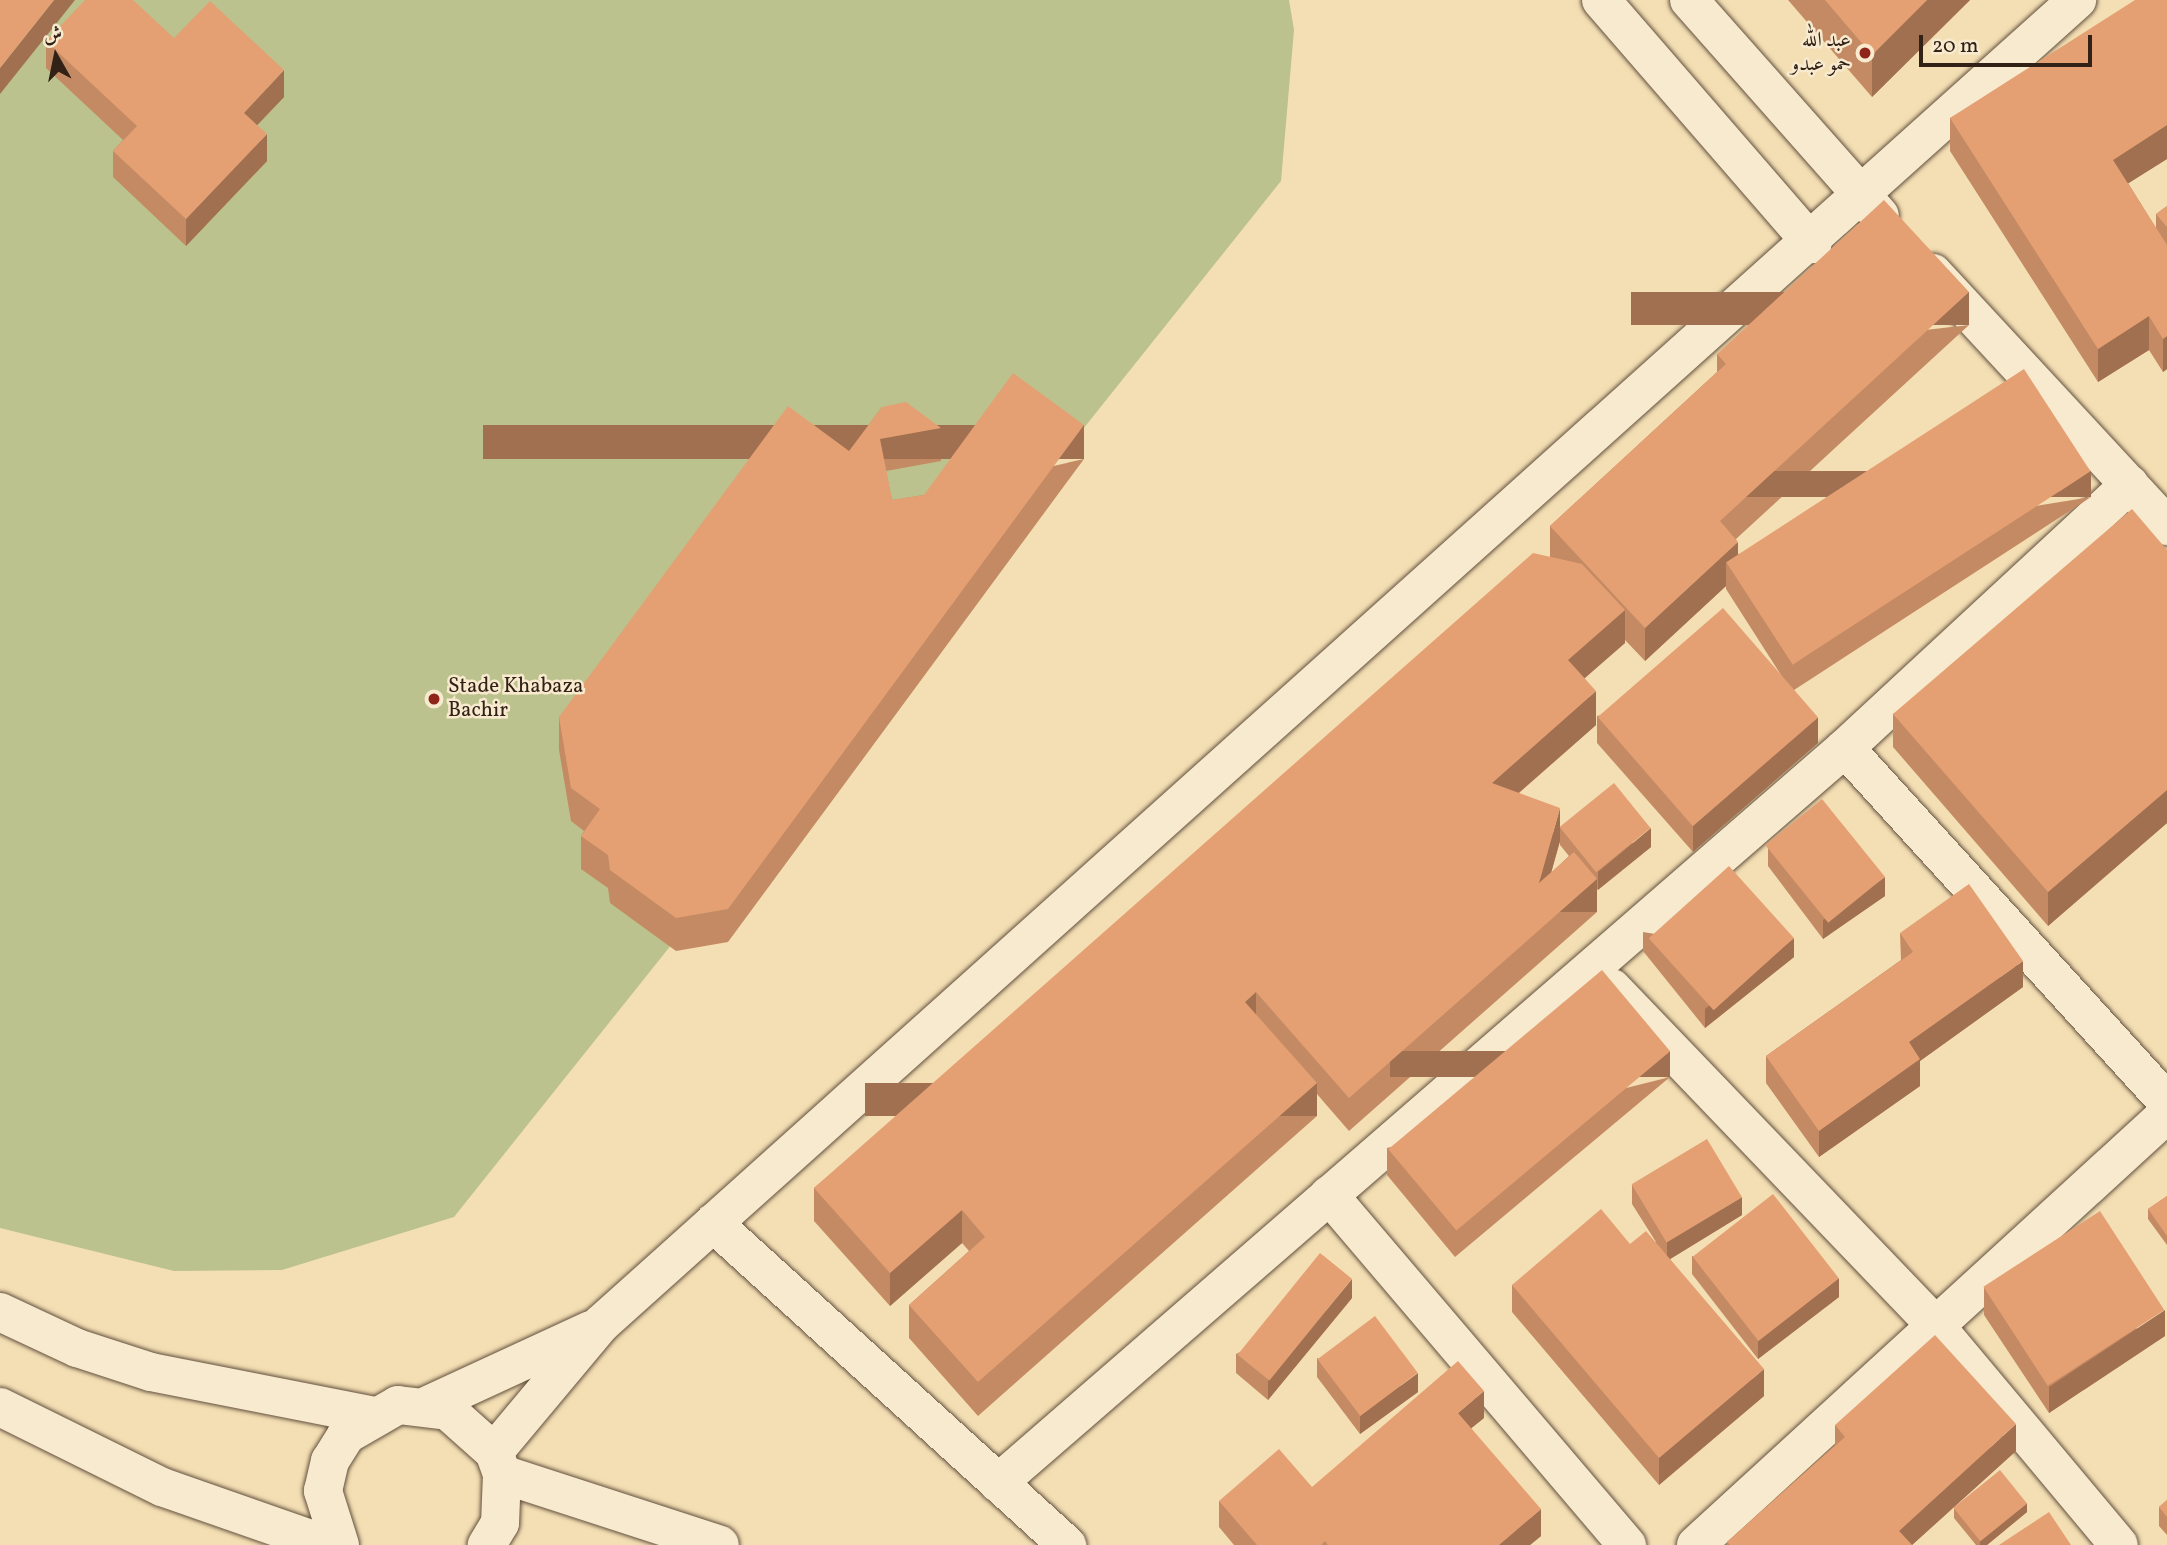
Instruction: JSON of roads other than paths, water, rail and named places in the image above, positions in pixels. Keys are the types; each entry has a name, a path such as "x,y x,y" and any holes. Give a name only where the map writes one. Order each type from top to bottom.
{"street":[{"path":"1601,0 1812,244"},
{"path":"1689,0 1863,198 2167,526"},
{"path":"487,1545 500,1523 498,1463 601,1324 1812,244 2077,0"},
{"path":"998,1483 1845,748 2130,484"},
{"path":"1845,748 2167,1102"},
{"path":"1592,967 1934,1324 2119,1545"},
{"path":"1696,1545 1934,1324 2167,1115"},
{"path":"1329,1195 1627,1545"},
{"path":"713,1223 1067,1545"},
{"path":"0,1312 77,1348 150,1372 371,1415"},
{"path":"428,1405 601,1324"},
{"path":"340,1545 323,1491 330,1461 346,1435 371,1415 398,1405 428,1405 466,1420 498,1463 720,1545"},
{"path":"0,1407 163,1487 328,1545"}],"place":[{"name":"عبد الله حمو عبدو","path":"1865,53"},
{"name":"Stade Khabaza Bachir","path":"434,699"}]}
